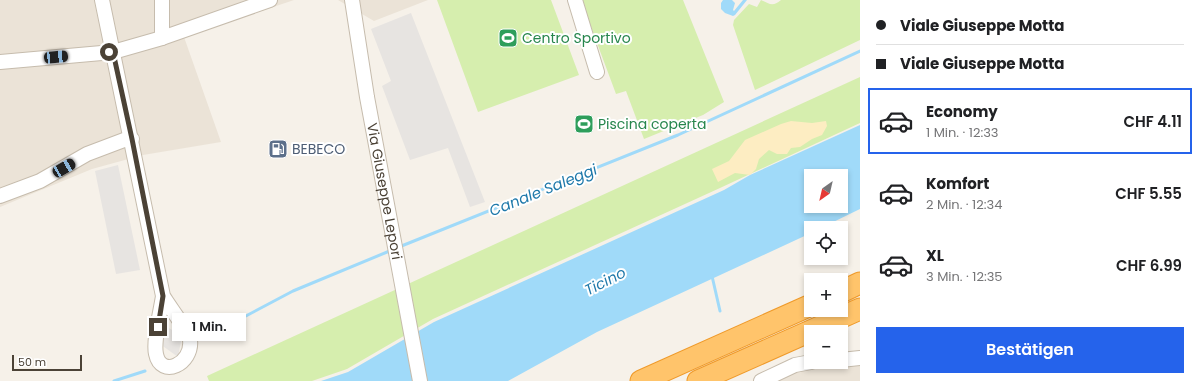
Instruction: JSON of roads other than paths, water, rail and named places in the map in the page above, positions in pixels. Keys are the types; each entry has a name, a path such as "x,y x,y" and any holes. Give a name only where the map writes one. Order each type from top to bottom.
{"highway":[{"path":"848,289 860,283"},
{"path":"641,381 804,308"},
{"path":"698,381 860,309"}],"street":[{"path":"102,0 132,139 163,296"},
{"path":"162,0 162,38"},
{"path":"0,62 113,52 162,38 270,0"},
{"name":"Via Giuseppe Lepori","path":"352,0 368,97 420,381"},
{"path":"575,0 597,72"},
{"path":"0,196 40,181 87,154 132,139"},
{"path":"848,359 860,358"},
{"path":"768,379 795,365 804,363"}],"water":[{"path":"723,0 732,0 735,3 734,11 743,0 747,0 733,16 725,13 721,9 721,3"},
{"name":"Ticino","path":"860,125 860,209 835,221 804,221 804,236 597,332 508,381 321,381 348,372 434,322 724,190 750,175"}],"waterway":[{"name":"Canale Saleggi","path":"399,247 678,135 860,51"},
{"name":"Canale Saleggi","path":"225,327 293,291 392,250"},
{"path":"712,276 720,311"},
{"name":"Canale Saleggi","path":"114,381 145,371"}],"place":[{"name":"Centro Sportivo","path":"508,38"},
{"name":"Piscina coperta","path":"584,124"},
{"name":"BEBECO","path":"278,149"}]}
